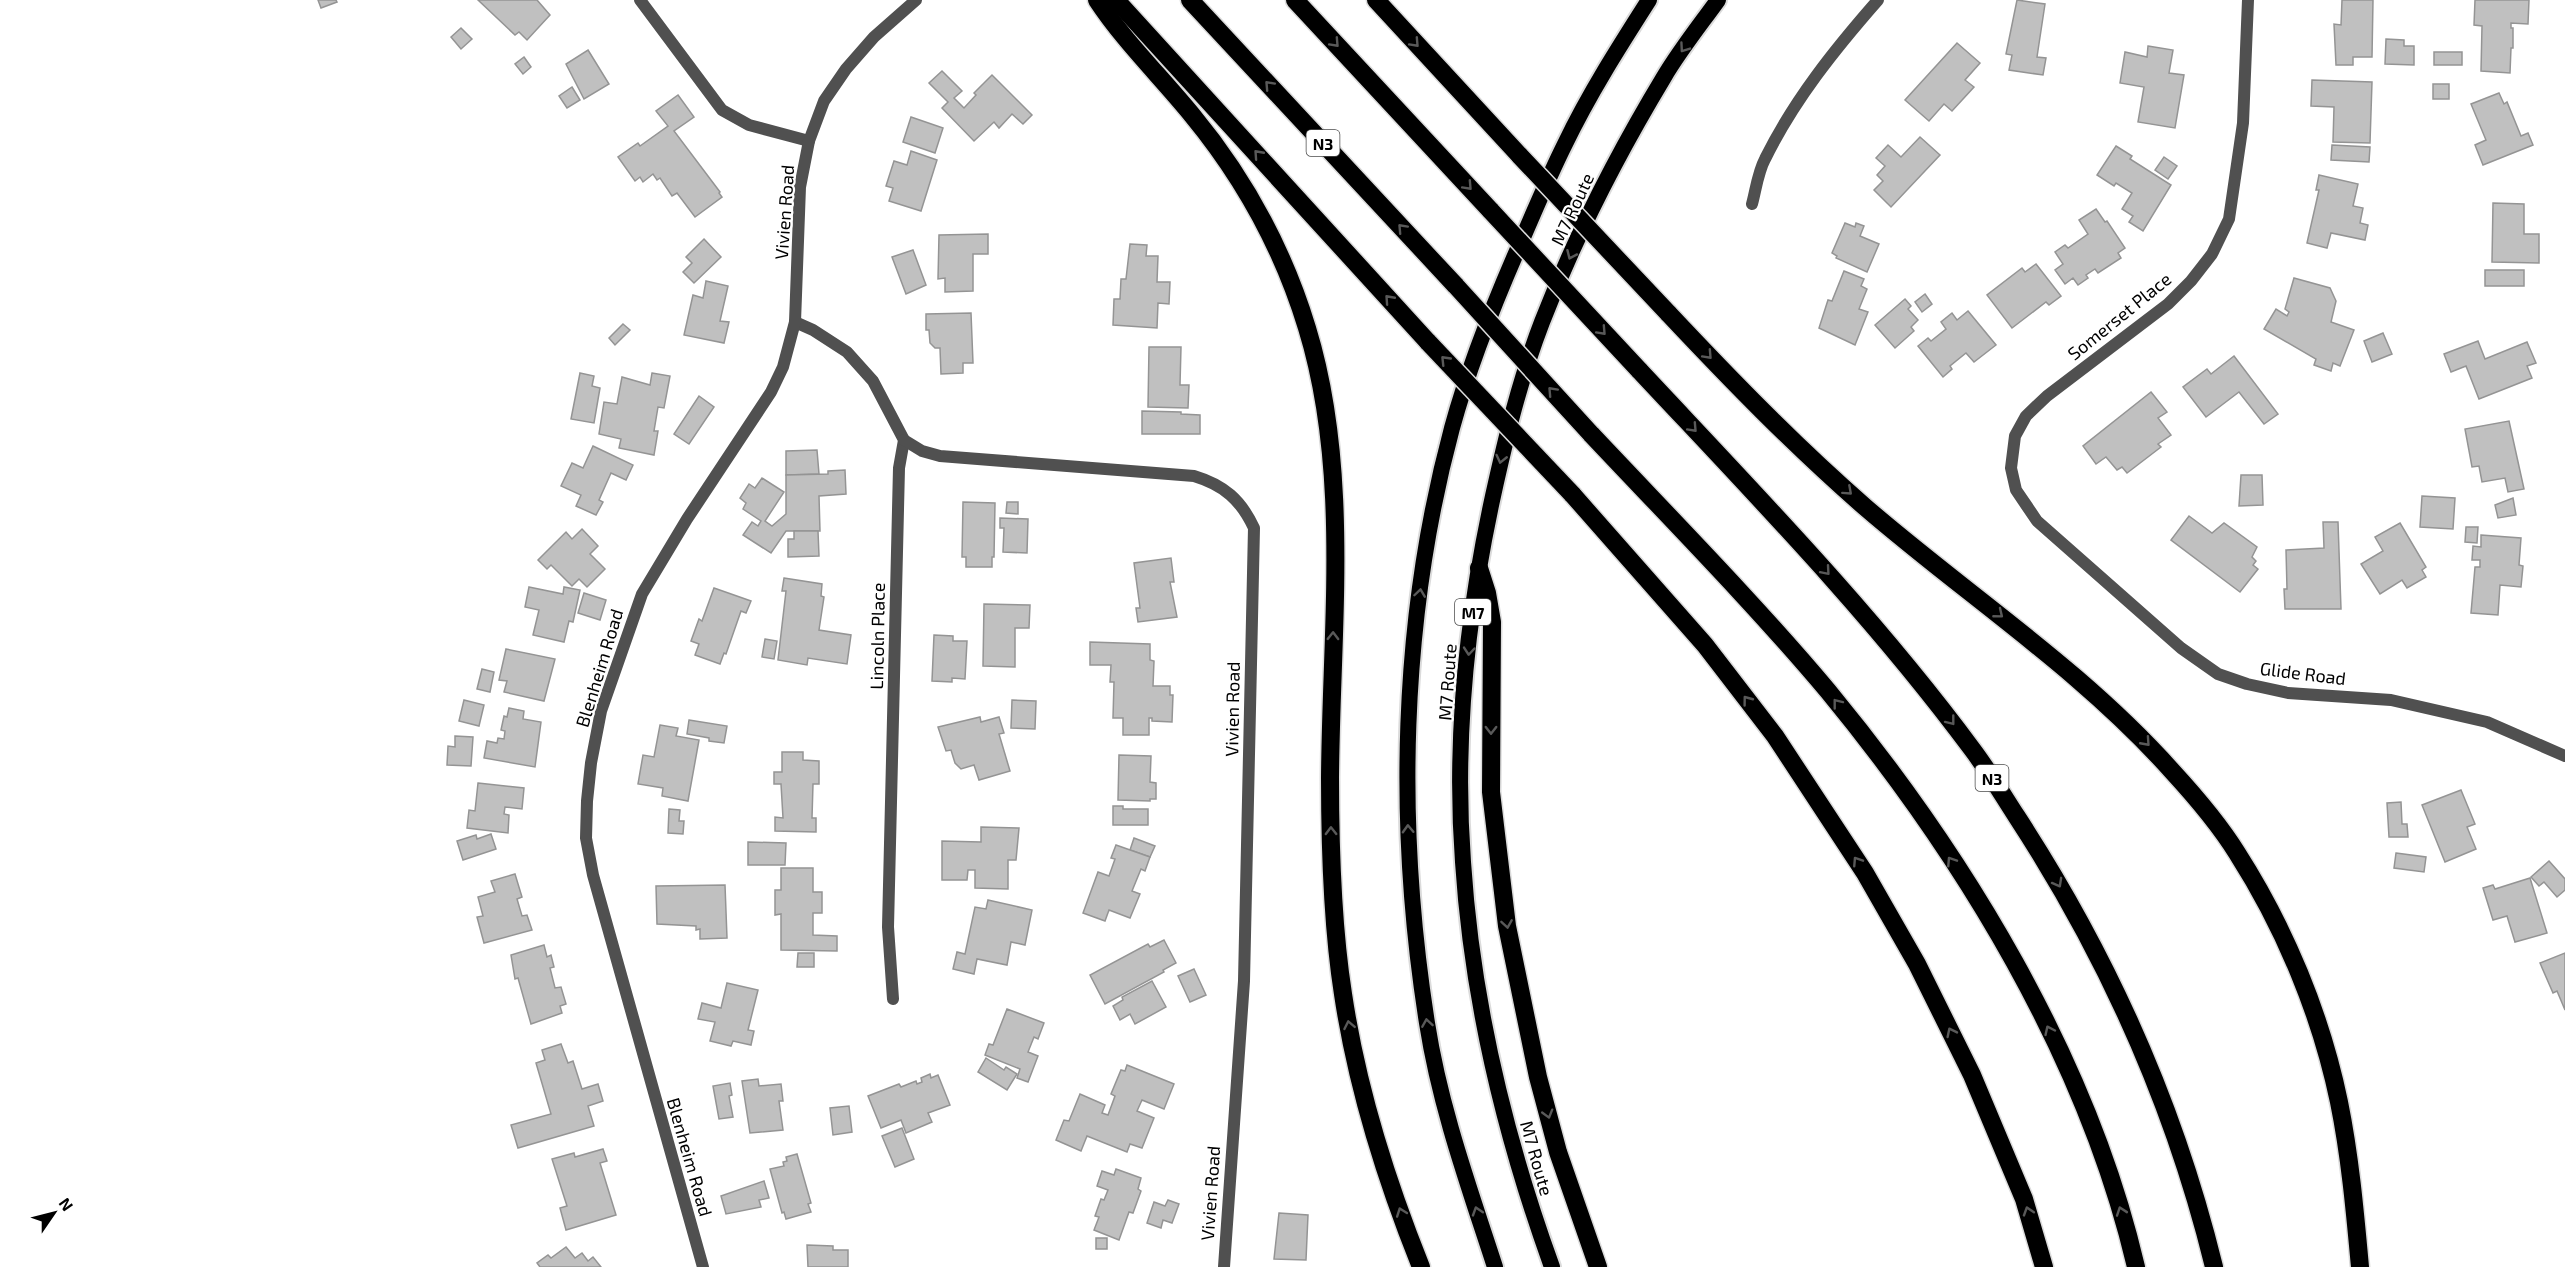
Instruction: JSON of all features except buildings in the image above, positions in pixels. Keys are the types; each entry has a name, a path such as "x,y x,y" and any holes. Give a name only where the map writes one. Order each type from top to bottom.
{"highway":[{"path":"1097,0 1194,118 1235,173 1266,223 1307,327 1321,380 1335,484 1330,782 1333,886 1343,993 1360,1081 1382,1156 1421,1267"},
{"path":"1116,0 1428,342 1572,494 1706,645 1775,736 1865,873 1917,964 1972,1076 2024,1198 2044,1267"},
{"name":"N3","path":"1190,0 1742,594 1828,692 1906,792 1990,920 2046,1023 2093,1127 2127,1230 2136,1267"},
{"name":"N3","path":"1295,0 1803,545 1898,654 1974,751 2048,865 2114,986 2162,1099 2203,1221 2214,1267"},
{"path":"1376,0 1766,416 1865,508 2057,661 2134,728 2193,794 2236,851 2271,911 2290,952 2320,1030 2340,1103 2360,1267"},
{"name":"M7 Route","path":"1495,1267 1448,1117 1427,1025 1416,933 1409,850 1407,773 1419,594 1452,428 1494,303 1565,142 1609,62 1649,0"},
{"name":"M7 Route","path":"1552,1267 1528,1201 1500,1098 1482,1010 1463,863 1461,760 1470,630 1479,568 1515,402 1542,322 1595,201 1666,74 1718,0"},
{"path":"1479,568 1487,593 1492,622 1491,792 1507,926 1538,1077 1558,1152 1598,1267"}],"street":[{"path":"640,0 722,110 749,125 808,141"},
{"name":"Vivien Road","path":"795,322 800,187 808,141 825,101 846,69 874,38 916,0"},
{"path":"1752,204 1764,161 1807,88 1878,0"},
{"name":"Somerset Place","path":"2011,468 2015,436 2025,416 2047,396 2168,304 2212,255 2229,219 2241,134 2248,0"},
{"path":"795,322 813,330 847,352 873,381 904,440"},
{"name":"Blenheim Road","path":"703,1267 593,875 586,838 586,801 601,711 642,594 687,519 771,392 783,367 795,322"},
{"name":"Vivien Road","path":"904,440 922,451 940,456 1194,477 1213,482 1233,495 1246,510 1254,528 1244,981 1224,1267"},
{"name":"Lincoln Place","path":"893,999 888,927 899,468 904,440"},
{"name":"Glide Road","path":"2011,468 2016,490 2037,521 2181,648 2218,675 2288,693 2391,700 2487,722 2565,756"}]}
